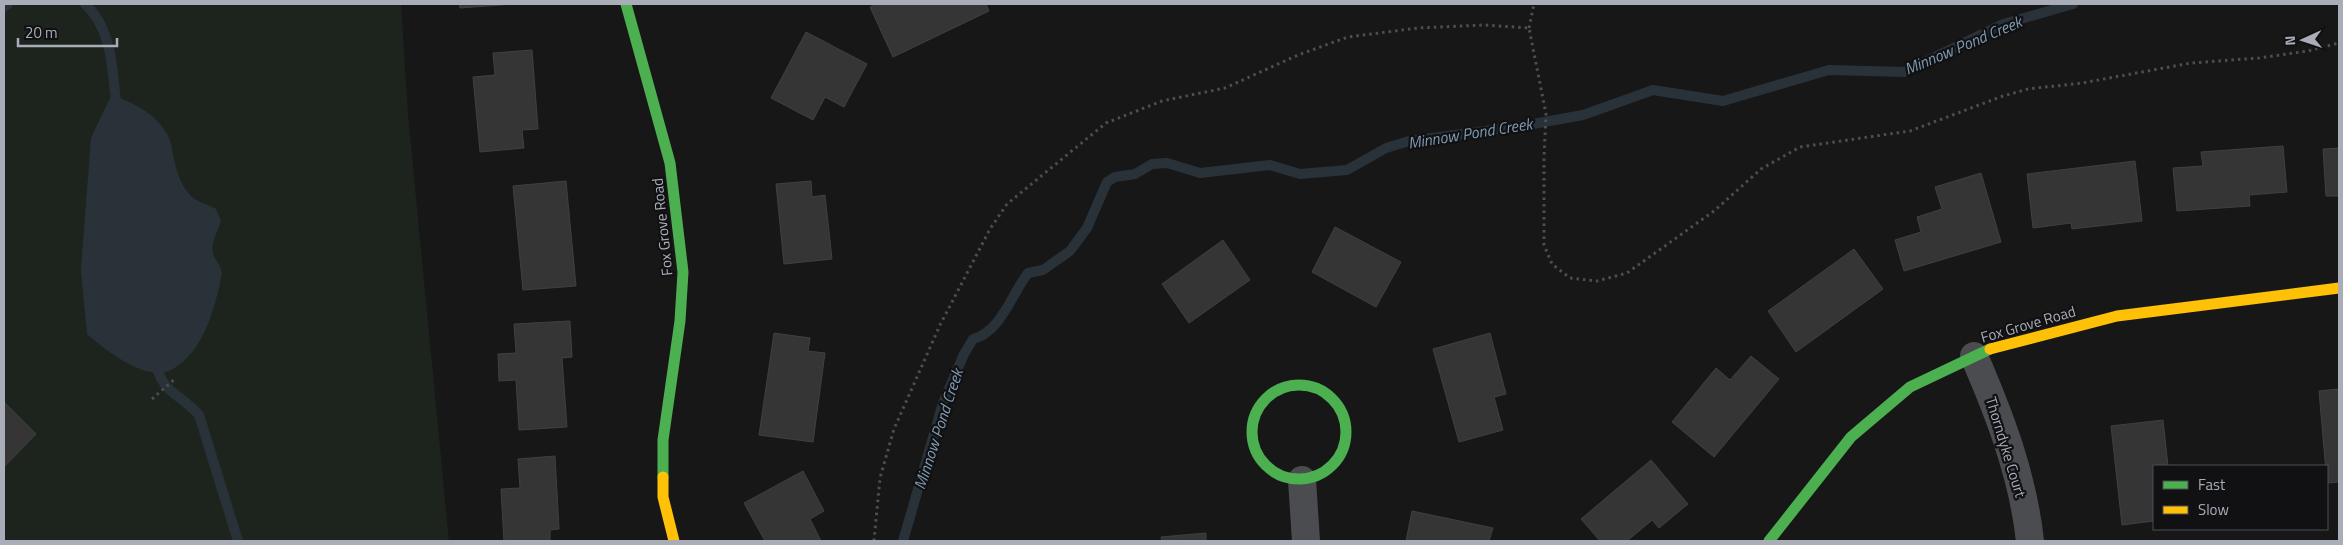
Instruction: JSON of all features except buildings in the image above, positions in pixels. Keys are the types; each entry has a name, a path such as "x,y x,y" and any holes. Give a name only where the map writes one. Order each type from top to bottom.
{"street":[{"name":"Fox Grove Road","path":"626,4 670,163 683,272 680,321 663,440 663,497 674,541"},
{"name":"Fox Grove Road","path":"1769,541 1850,436 1910,387 1974,356 2034,336 2117,316 2339,288"},
{"name":"Thorndyke Court","path":"1974,356 2000,415 2020,480 2030,541"},
{"path":"1296,385 1314,387 1331,396 1342,412 1347,429 1344,448 1335,464 1320,475 1302,480 1284,478 1268,468 1256,453 1251,435 1254,417 1263,401 1278,389 1296,385"},
{"path":"1302,480 1306,541"}],"path":[{"path":"1534,4 1529,28 1546,114 1544,244 1552,264 1570,278 1597,281 1627,273 1714,211 1761,169 1800,147 1910,131 2002,96 2028,89 2082,83 2191,63 2308,51 2339,42"},
{"path":"874,541 880,478 894,429 940,325 990,229 1007,204 1106,123 1162,101 1225,88 1298,55 1348,37 1418,28 1484,25 1529,28"},
{"path":"152,399 176,378"}],"shaded area":[{"path":"4,4 401,4 408,115 449,541 4,541"},
{"path":"115,97 141,108 163,127 168,135 177,172 183,185 194,199 216,209 221,221 212,250 222,274 211,317 199,342 191,353 182,363 171,370 161,373 150,372 126,362 87,334 81,270 91,138 110,98"}],"waterway":[{"path":"4,7 8,4"},
{"path":"85,4 102,27 107,40 117,110"},
{"name":"Minnow Pond Creek","path":"903,541 943,403 964,354 973,339 983,335 998,321 1028,273 1043,270 1070,251 1087,228 1107,182 1115,177 1135,174 1152,164 1167,163 1200,173 1270,165 1300,174 1347,170 1386,148 1409,141 1522,126 1583,115 1653,90 1723,101 1829,70 1904,72 2003,24 2073,4"},
{"path":"155,359 161,379 171,391 199,415 238,541"}],"traffic: fast":[{"path":"626,4 670,163 683,272 680,321 663,440 663,477"},
{"path":"1769,541 1851,437 1910,387 1990,349"},
{"path":"1299,385 1317,389 1332,399 1342,414 1346,432 1342,450 1332,465 1317,475 1299,479 1281,475 1266,465 1256,450 1252,432 1256,414 1266,399 1281,389 1299,385"}],"traffic: slow":[{"path":"1990,349 2117,316 2339,288"},
{"path":"663,477 663,497 674,541"}]}
